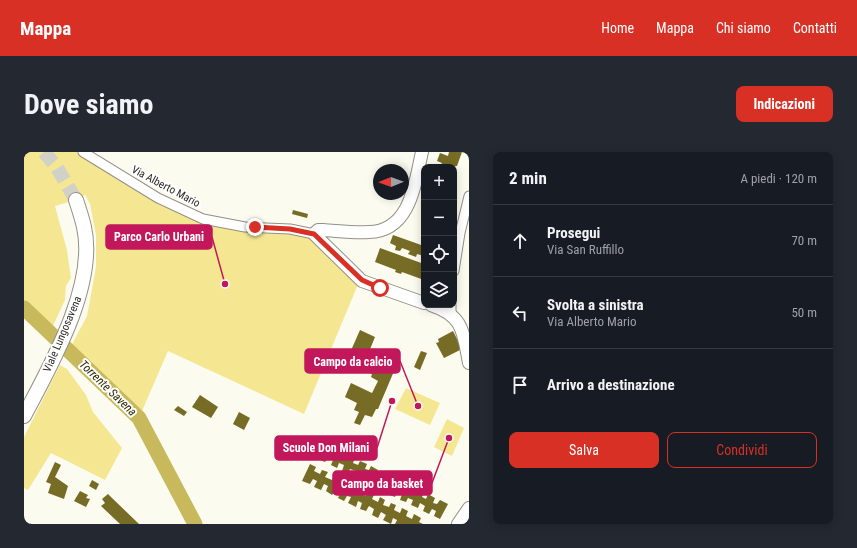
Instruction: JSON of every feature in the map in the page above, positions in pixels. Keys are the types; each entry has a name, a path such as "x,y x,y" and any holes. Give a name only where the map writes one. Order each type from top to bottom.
{"main road":[{"name":"Viale Lungosavena","path":"24,416 68,326 82,285 86,254 85,234 76,200"}],"street":[{"name":"Via Alberto Mario","path":"83,152 158,198 203,219 245,227 290,229 314,234"},
{"path":"421,302 362,280 314,234 318,230 371,232 393,224 406,210 412,196 422,152"},
{"path":"457,252 469,196"},
{"path":"451,309 461,328 469,363"},
{"path":"460,523 469,508"}],"shaded area":[{"path":"24,152 91,152 110,169 203,219 304,229 359,282 304,414 168,351 139,418 69,350 87,316 96,267 96,235 90,204 85,195 76,200 55,206 67,250 71,278 66,286 65,300 50,332 24,308"},
{"path":"60,365 67,369 86,395 93,412 122,448 105,480 51,453 28,490 24,488 24,437"},
{"path":"406,388 440,403 430,425 395,409"},
{"path":"447,419 464,428 452,456 434,447"}],"building":[{"path":"449,152 462,152 457,166 457,164 442,164 437,161 440,153 448,156"},
{"path":"293,210 308,214 307,218 292,214"},
{"path":"393,235 421,245 421,255 417,254 416,257 408,254 410,251 402,248 400,251 395,250 396,246 390,243"},
{"path":"380,248 421,263 421,279 402,272 401,274 395,272 396,270 375,262"},
{"path":"360,330 375,337 364,364 375,369 381,356 387,359 390,353 400,357 378,409 376,409 372,417 365,415 360,425 354,423 359,412 354,410 357,403 345,397 351,383 372,393 378,381 371,377 372,374 345,364"},
{"path":"453,331 462,349 444,358 436,343 439,342 438,339"},
{"path":"421,351 427,353 420,370 414,367"},
{"path":"200,395 218,407 211,418 192,407"},
{"path":"178,406 187,412 184,416 174,410"},
{"path":"239,412 250,418 244,430 233,424"},
{"path":"314,439 321,441 319,446 324,448 325,444 333,447 331,452 335,453 337,450 343,452 342,457 347,459 349,455 355,458 353,463 358,465 360,461 367,464 365,469 369,470 371,466 378,470 376,474 381,476 383,472 389,475 388,480 392,481 394,478 401,481 399,486 403,487 406,483 413,487 411,491 415,493 417,489 425,492 422,497 426,499 428,494 435,498 433,503 437,504 440,500 448,504 440,519 434,516 436,511 432,509 429,514 423,511 425,506 420,503 418,508 411,505 413,500 408,498 406,502 400,500 402,494 397,492 395,497 387,494 390,488 385,486 383,491 377,489 379,483 374,480 372,485 366,483 369,477 362,475 360,479 353,476 356,471 350,469 348,474 342,471 344,465 339,463 337,468 331,465 333,460 328,458 325,462 320,460 322,455 316,453 314,457 308,454 310,449 307,448 310,442 312,443"},
{"path":"55,462 61,465 55,477 68,486 64,499 48,493 51,484 46,482"},
{"path":"310,464 316,467 314,471 320,474 322,470 328,472 325,477 332,480 334,475 340,478 338,482 343,485 346,481 351,483 349,488 355,490 356,486 362,489 360,494 366,496 368,492 374,495 372,499 378,502 380,497 385,500 383,505 389,507 391,503 396,505 394,510 400,513 402,508 408,511 406,516 412,519 414,514 421,518 419,522 423,524 395,524 397,520 393,518 391,524 383,520 386,515 381,512 378,518 372,515 374,509 369,506 366,511 360,509 362,503 358,501 356,507 348,503 351,497 347,496 344,501 338,498 341,492 336,490 332,495 326,491 328,486 324,484 321,490 314,487 317,481 313,479 310,484 302,481"},
{"path":"92,480 99,484 96,490 89,486"},
{"path":"80,491 88,495 86,498 90,499 86,507 74,501"},
{"path":"108,494 139,524 120,524 101,506 105,503 102,499"}],"waterway":[{"name":"Torrente Savena","path":"24,308 139,418 195,524"}],"tunnel":[{"path":"44,152 56,166 76,200"}],"place":[{"name":"Parco Carlo Urbani","path":"225,284"},
{"name":"Scuole Don Milani","path":"392,401"},
{"name":"Campo da calcio","path":"418,406"},
{"name":"Campo da basket","path":"449,438"}],"route":[{"path":"255,227 290,229 314,234 362,280 380,288"}]}
